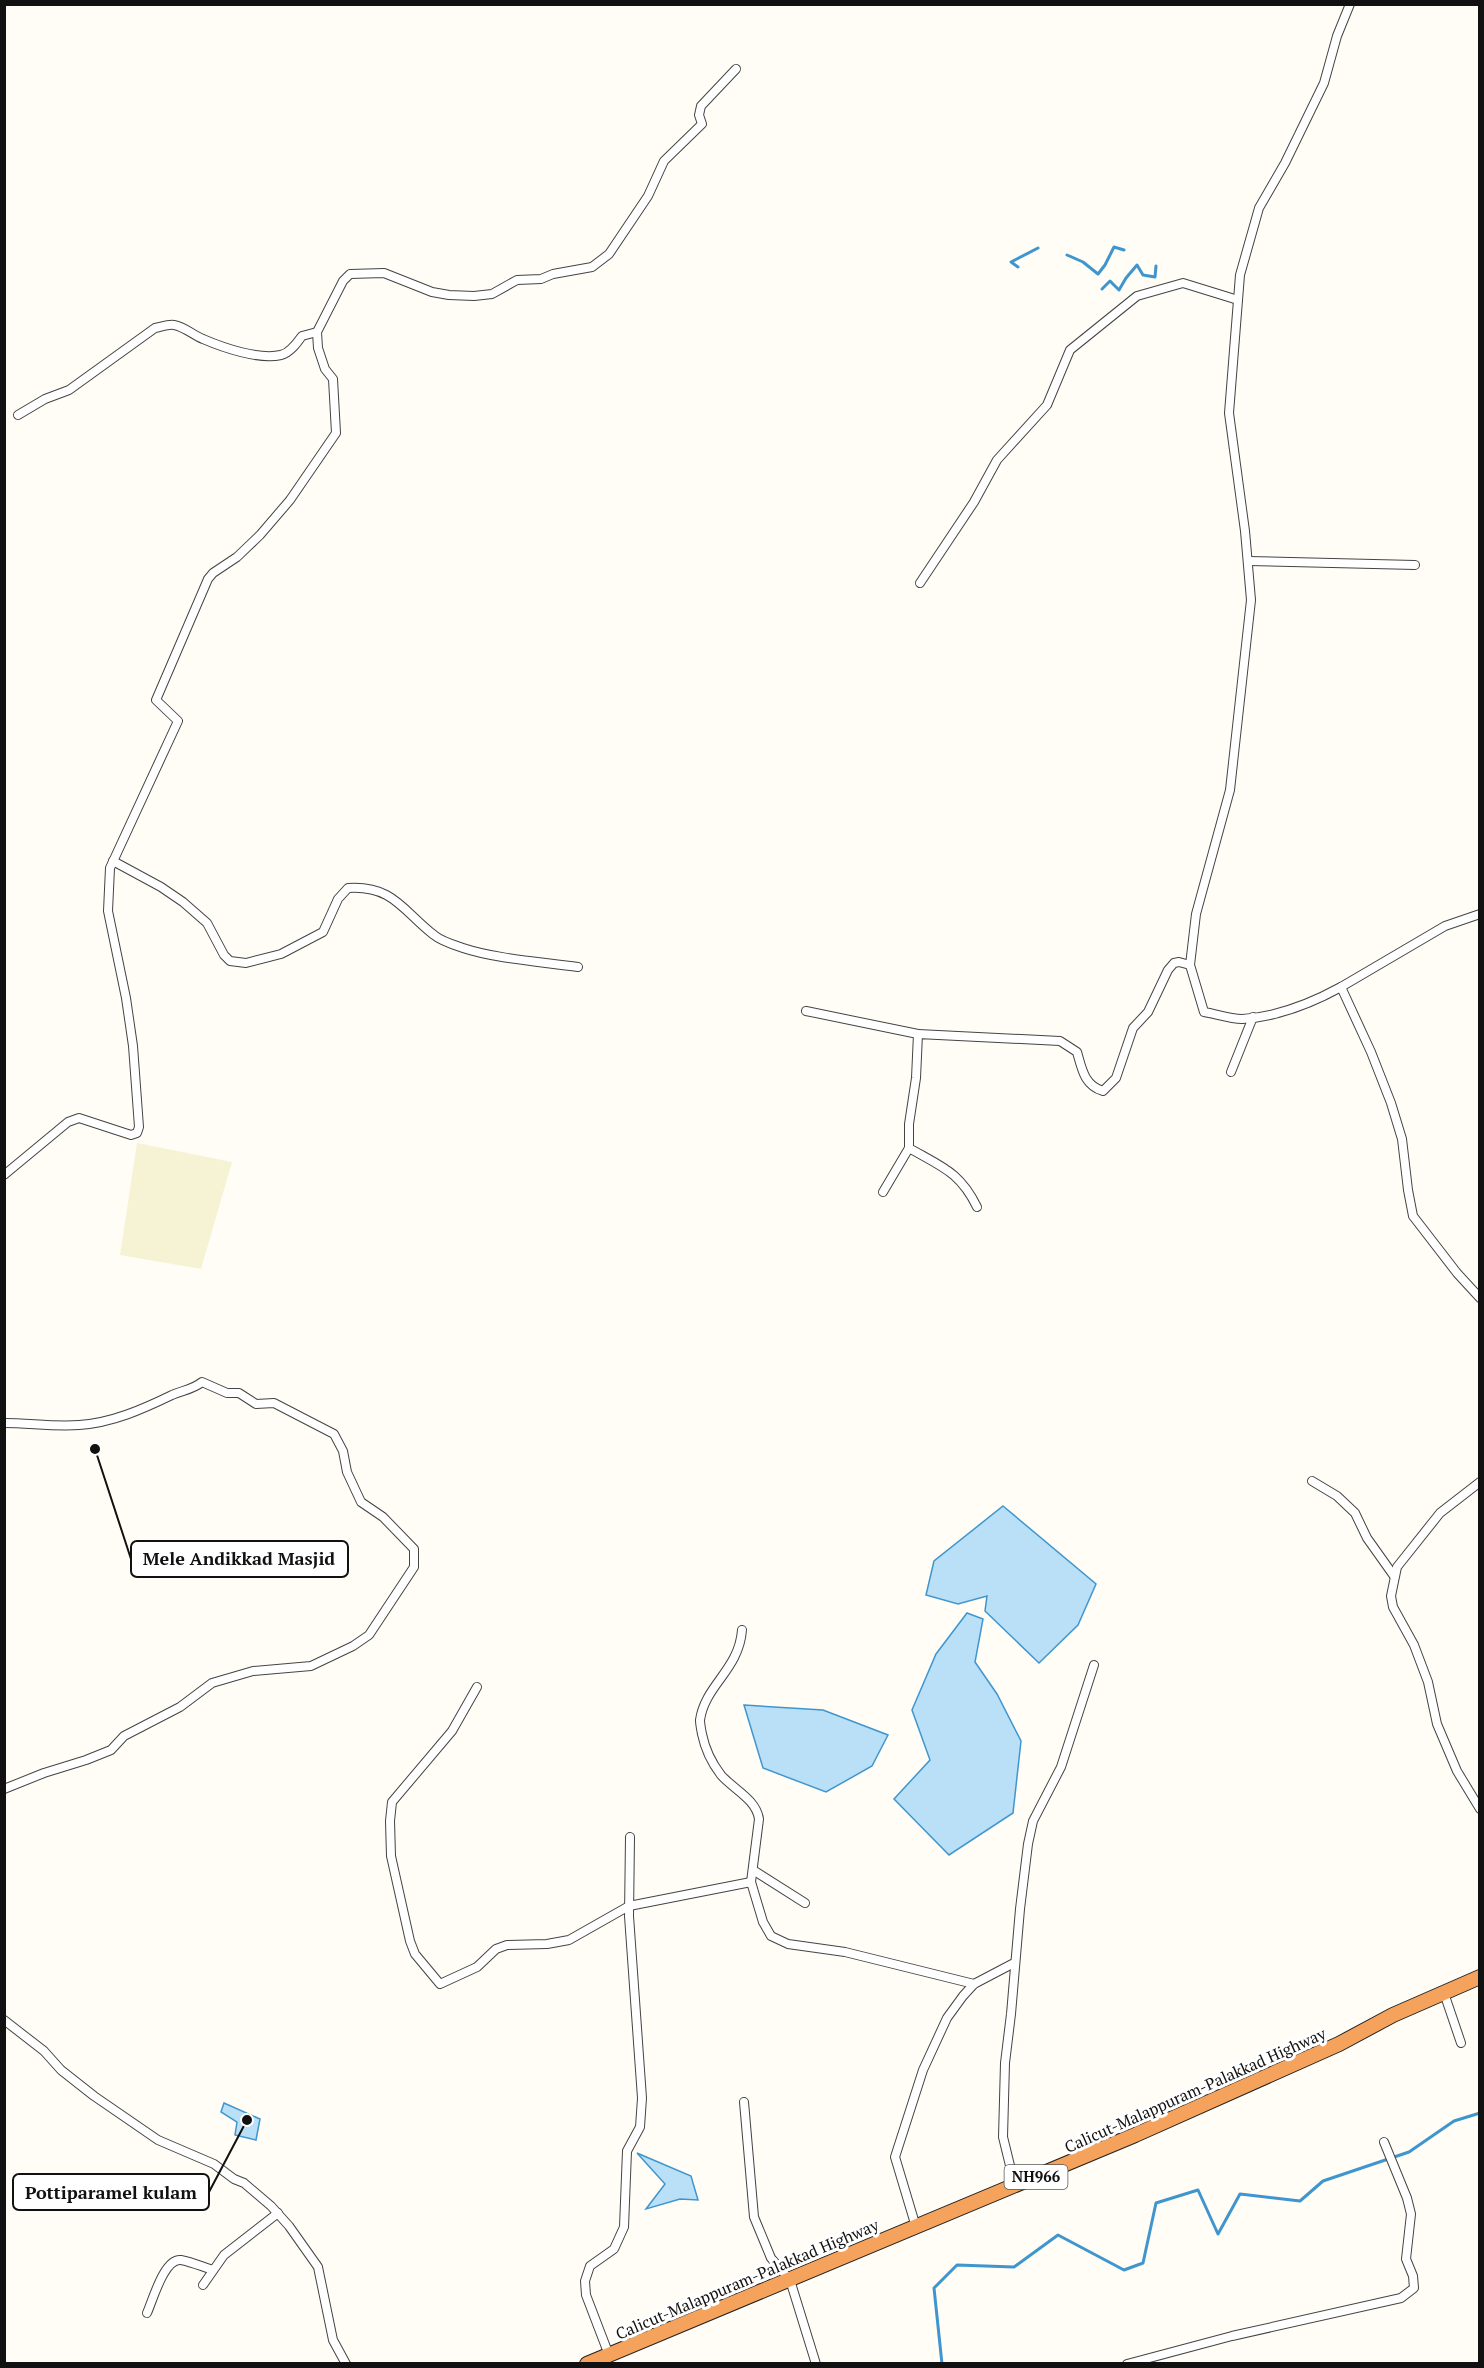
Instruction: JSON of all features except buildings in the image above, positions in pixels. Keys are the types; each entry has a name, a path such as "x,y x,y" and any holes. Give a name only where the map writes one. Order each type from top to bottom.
{"highway":[{"name":"Calicut-Malappuram-Palakkad Highway","path":"587,2364 1135,2135 1339,2044 1393,2015 1479,1977"}],"street":[{"path":"1350,4 1337,36 1319,94 1285,163 1259,208 1240,275 1228,413 1251,600 1230,790 1196,914 1190,964 1204,1012 1240,1019 1253,1017 1294,1008 1316,1000 1445,926 1479,914"},
{"path":"4,1175 68,1122 79,1118 131,1134 137,1133 133,1046 126,998 108,911 110,868 178,721 156,700 208,579 260,535 290,500 336,433 333,379 326,369 318,348 317,332 343,281 350,274 384,273 432,291 449,295 474,296 492,294 511,281 541,279 553,274 592,267 609,254 648,196 664,161 702,124 699,115 701,106 736,69"},
{"path":"920,583 974,501 997,460 1047,405 1070,350 1137,296 1183,283 1238,300"},
{"path":"18,415 45,399 69,390 155,328 171,324 202,339 257,355 282,355 296,345 302,336 317,332"},
{"path":"1248,561 1415,565"},
{"path":"112,861 161,887 199,916 207,923 224,955 230,961 246,963 281,954 323,932 338,898 348,888 358,888 377,889 406,908 435,937 465,949 578,967"},
{"path":"806,1011 918,1034 1060,1041 1077,1052 1084,1077 1094,1088 1103,1091 1116,1078 1134,1028 1149,1012 1168,970 1174,963 1190,964"},
{"path":"1341,987 1391,1103 1402,1139 1413,1215 1479,1298"},
{"path":"1231,1072 1253,1017"},
{"path":"883,1192 909,1148 909,1124 916,1078 918,1034"},
{"path":"909,1148 957,1176 968,1188 977,1207"},
{"path":"4,1423 61,1426 96,1423 140,1411 179,1392 193,1389 201,1382 226,1393 240,1393 256,1404 273,1403 334,1434 343,1451 347,1472 362,1502 383,1517 414,1549 414,1567 369,1635 353,1646 310,1666 254,1671 212,1683 180,1707 124,1736 111,1750 4,1789"},
{"path":"1312,1481 1337,1496 1355,1513 1367,1538 1395,1576"},
{"path":"1479,1482 1440,1513 1397,1567 1391,1596 1393,1607 1414,1645 1428,1682 1437,1724 1457,1771 1479,1809"},
{"path":"742,1630 741,1643 735,1659 709,1695 700,1721 705,1749 722,1775 758,1810 759,1819 751,1882 763,1922 771,1936 788,1944 845,1952 974,1984"},
{"path":"1015,2186 1003,2137 1005,2063 1014,1963 1033,1821 1061,1767 1094,1665"},
{"path":"477,1688 452,1731 392,1802 391,1856 415,1954 440,1984 477,1967 496,1949 507,1945 547,1944 569,1940 629,1906 751,1882"},
{"path":"609,2355 586,2295 585,2281 590,2266 614,2249 624,2227 627,2151 640,2127 642,2098 629,1906 630,1837"},
{"path":"753,1870 805,1903"},
{"path":"916,2227 895,2157 923,2070 947,2018 974,1984 1014,1963"},
{"path":"1444,1993 1461,2043"},
{"path":"4,2020 44,2051 61,2070 94,2096 158,2140 214,2164 244,2183 278,2213 318,2267 333,2340 346,2364"},
{"path":"744,2102 754,2217 771,2258 790,2280 816,2364"},
{"path":"1127,2364 1232,2336 1401,2298 1414,2288 1413,2276 1407,2259 1411,2214 1407,2198 1384,2142"},
{"path":"203,2285 224,2255 278,2213"},
{"path":"147,2313 166,2269 172,2262 180,2260 213,2270"}],"shaded area":[{"path":"137,1143 232,1162 201,1269 120,1255"}],"water":[{"path":"1003,1506 1096,1584 1078,1625 1039,1663 985,1611 987,1596 958,1604 926,1595 934,1561"},
{"path":"967,1613 983,1619 975,1662 997,1694 1021,1741 1013,1813 949,1855 894,1799 930,1760 912,1710 936,1654"},
{"path":"744,1705 823,1710 888,1735 872,1766 826,1792 763,1768"},
{"path":"224,2103 260,2119 256,2140 235,2135 237,2122 221,2112"},
{"path":"637,2153 691,2176 698,2200 680,2199 646,2209 665,2184"}],"waterway":[{"path":"1067,255 1083,262 1098,274 1114,247 1124,250"},
{"path":"1018,267 1011,262 1038,248"},
{"path":"1102,289 1110,281 1119,290 1137,265 1143,275 1155,277 1156,266"},
{"path":"942,2364 934,2288 957,2265 1014,2267 1058,2235 1124,2270 1143,2263 1156,2203 1198,2190 1218,2234 1240,2194 1300,2201 1323,2181 1409,2152 1454,2121 1480,2113"}],"place":[{"name":"Mele Andikkad Masjid","path":"95,1449"},
{"name":"Pottiparamel kulam","path":"247,2120"}]}
